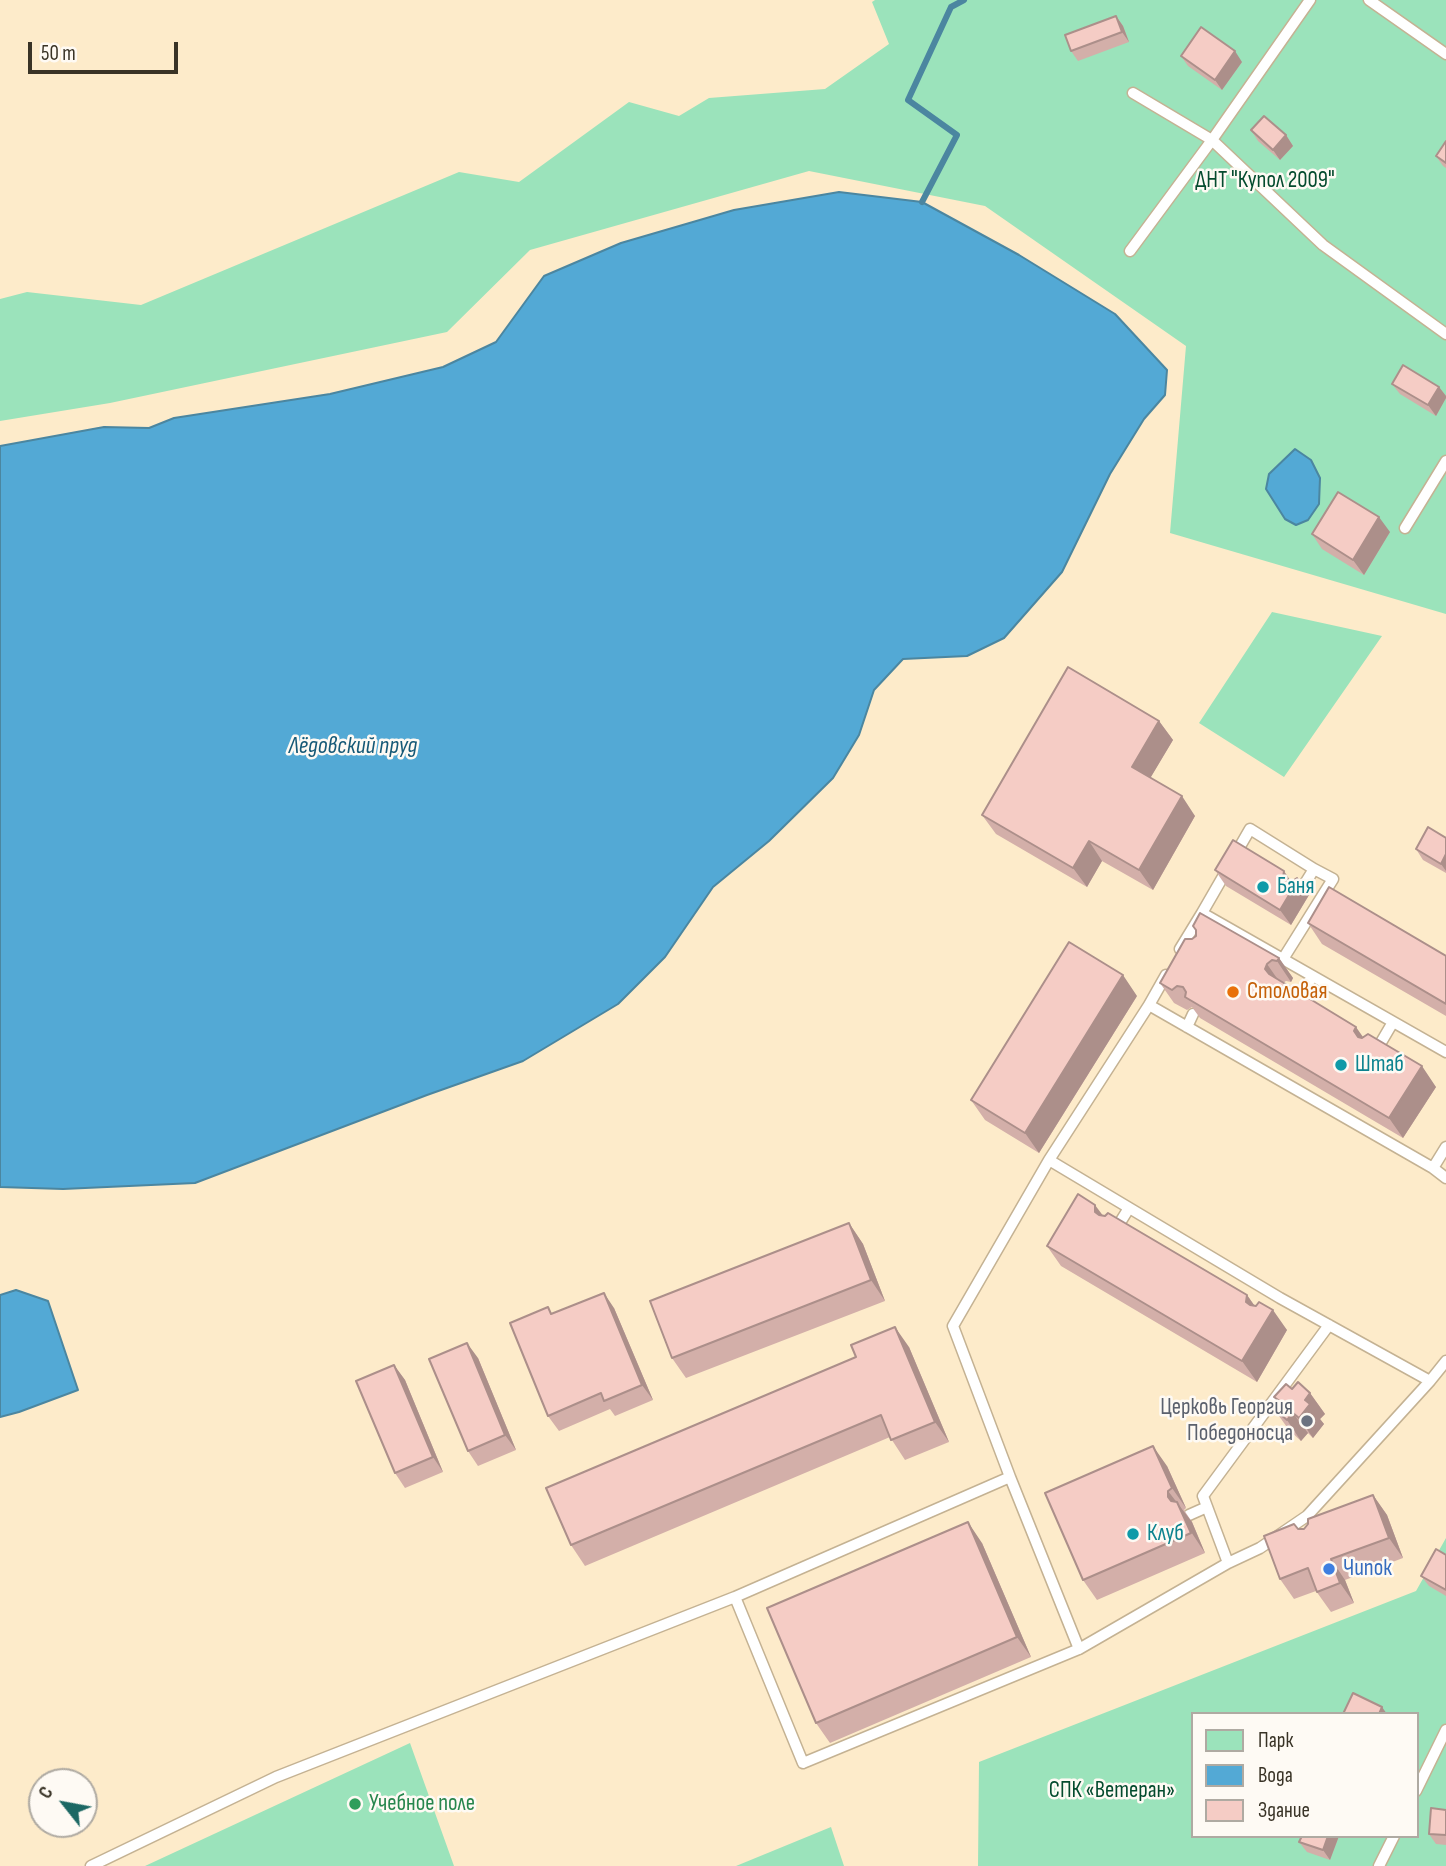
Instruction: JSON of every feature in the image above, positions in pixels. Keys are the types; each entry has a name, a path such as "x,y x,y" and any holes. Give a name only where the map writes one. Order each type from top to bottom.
{"lane":[{"path":"1130,251 1310,0"},
{"path":"1369,0 1446,54"},
{"path":"1133,93 1212,140 1323,245 1446,334"},
{"path":"1405,528 1446,461"},
{"path":"1079,1649 953,1326 1049,1160 1189,945 1202,913 1237,860 1251,829 1333,879 1283,960"},
{"path":"1301,890 1314,869"},
{"path":"1202,913 1446,1052"},
{"path":"1287,989 1301,996 1312,976"},
{"path":"1149,1005 1446,1178"},
{"path":"1187,1027 1193,1014"},
{"path":"1376,1051 1393,1022"},
{"path":"1433,1168 1446,1147"},
{"path":"1049,1160 1280,1298 1430,1381"},
{"path":"1116,1229 1129,1208"},
{"path":"1273,1308 1280,1298"},
{"path":"1228,1563 1203,1496 1328,1325"},
{"path":"734,1597 803,1763 1079,1649 1228,1563 1260,1548 1307,1516 1446,1362"},
{"path":"92,1866 276,1777 734,1597 1010,1477"},
{"path":"1189,1515 1207,1507"},
{"path":"1307,1516 1311,1529"},
{"path":"1418,1787 1446,1730"},
{"path":"1379,1866 1393,1838"}],"green space":[{"name":"ДНТ \"Купол 2009\"","path":"1446,0 1446,614 1170,533 1186,346 985,206 809,171 530,250 447,332 110,403 0,421 0,299 27,292 141,305 459,172 519,182 629,102 679,116 709,98 825,89 889,44 872,2"},
{"path":"1272,612 1382,636 1284,777 1199,723"},
{"name":"СПК «Ветеран»","path":"1446,1538 1446,1866 978,1866 979,1762 1416,1591"},
{"name":"Учебное поле","path":"410,1743 454,1866 145,1866"},
{"path":"831,1827 844,1866 736,1866"}],"water":[{"name":"Лёдовский пруд","path":"839,192 922,202 1019,255 1115,314 1167,370 1165,395 1144,419 1110,474 1062,572 1004,638 967,656 903,659 874,690 859,735 833,778 769,841 713,887 665,957 618,1004 523,1061 195,1183 63,1189 0,1187 0,446 104,427 149,428 174,418 330,394 443,367 496,342 544,276 621,243 734,210"},
{"path":"1295,449 1311,460 1320,478 1319,504 1308,520 1296,525 1285,519 1266,489 1269,474"},
{"path":"16,1290 48,1301 78,1390 0,1417 0,1295"}],"building":[{"path":"1116,16 1122,32 1071,51 1065,35"},
{"path":"1201,27 1235,51 1215,80 1181,56"},
{"path":"1264,116 1286,135 1273,150 1251,130"},
{"path":"1446,141 1446,163 1436,156"},
{"path":"1403,365 1439,387 1428,405 1392,384"},
{"path":"1338,492 1379,517 1353,560 1312,534"},
{"path":"1068,667 1159,721 1132,767 1182,796 1139,870 1089,841 1073,868 982,815"},
{"path":"1428,827 1446,838 1446,854 1441,864 1416,849"},
{"name":"Баня","path":"1233,840 1284,871 1283,878 1287,881 1291,882 1297,878 1280,910 1215,870"},
{"path":"1329,887 1446,956 1446,1004 1308,923"},
{"path":"1200,913 1279,958 1267,964 1265,969 1269,974 1356,1027 1354,1031 1358,1037 1362,1038 1368,1034 1422,1066 1389,1118 1185,997 1183,987 1177,986 1172,990 1160,983 1185,939 1196,936 1193,926"},
{"path":"1069,942 1123,975 1025,1133 971,1100"},
{"path":"1078,1194 1095,1205 1095,1212 1099,1215 1105,1216 1108,1213 1247,1295 1246,1302 1250,1305 1256,1306 1259,1302 1273,1310 1242,1361 1047,1246"},
{"path":"849,1223 871,1280 672,1358 650,1301"},
{"path":"604,1293 642,1385 604,1401 601,1393 548,1416 510,1323 548,1307 551,1314"},
{"path":"895,1327 935,1422 891,1440 881,1415 571,1545 546,1488 856,1357 851,1345"},
{"path":"467,1343 505,1435 468,1451 429,1359"},
{"path":"394,1365 433,1457 395,1473 356,1381"},
{"path":"1298,1382 1310,1393 1305,1400 1310,1404 1299,1418 1293,1413 1287,1420 1274,1409 1281,1402 1274,1397 1286,1384 1292,1389"},
{"name":"Клуб","path":"1153,1446 1172,1488 1168,1491 1168,1497 1177,1502 1191,1533 1083,1580 1045,1493"},
{"path":"1373,1495 1389,1538 1331,1559 1340,1583 1317,1592 1308,1568 1280,1579 1264,1536 1294,1524 1298,1529 1304,1529 1308,1519"},
{"path":"968,1522 1017,1637 816,1723 767,1608"},
{"path":"1436,1549 1446,1555 1446,1590 1421,1576"},
{"path":"1353,1693 1382,1707 1380,1712 1344,1712"},
{"path":"1431,1808 1446,1810 1446,1835 1429,1834"},
{"path":"1301,1838 1327,1838 1323,1850 1299,1842"}],"waterway":[{"path":"922,202 957,135 908,100 951,7 964,0"}],"place":[{"name":"Баня","path":"1263,887"},
{"name":"Столовая","path":"1233,992"},
{"name":"Штаб","path":"1341,1065"},
{"name":"Церковь Георгия Победоносца","path":"1307,1421"},
{"name":"Клуб","path":"1133,1534"},
{"name":"Чипок","path":"1329,1569"},
{"name":"Учебное поле","path":"355,1804"}]}
